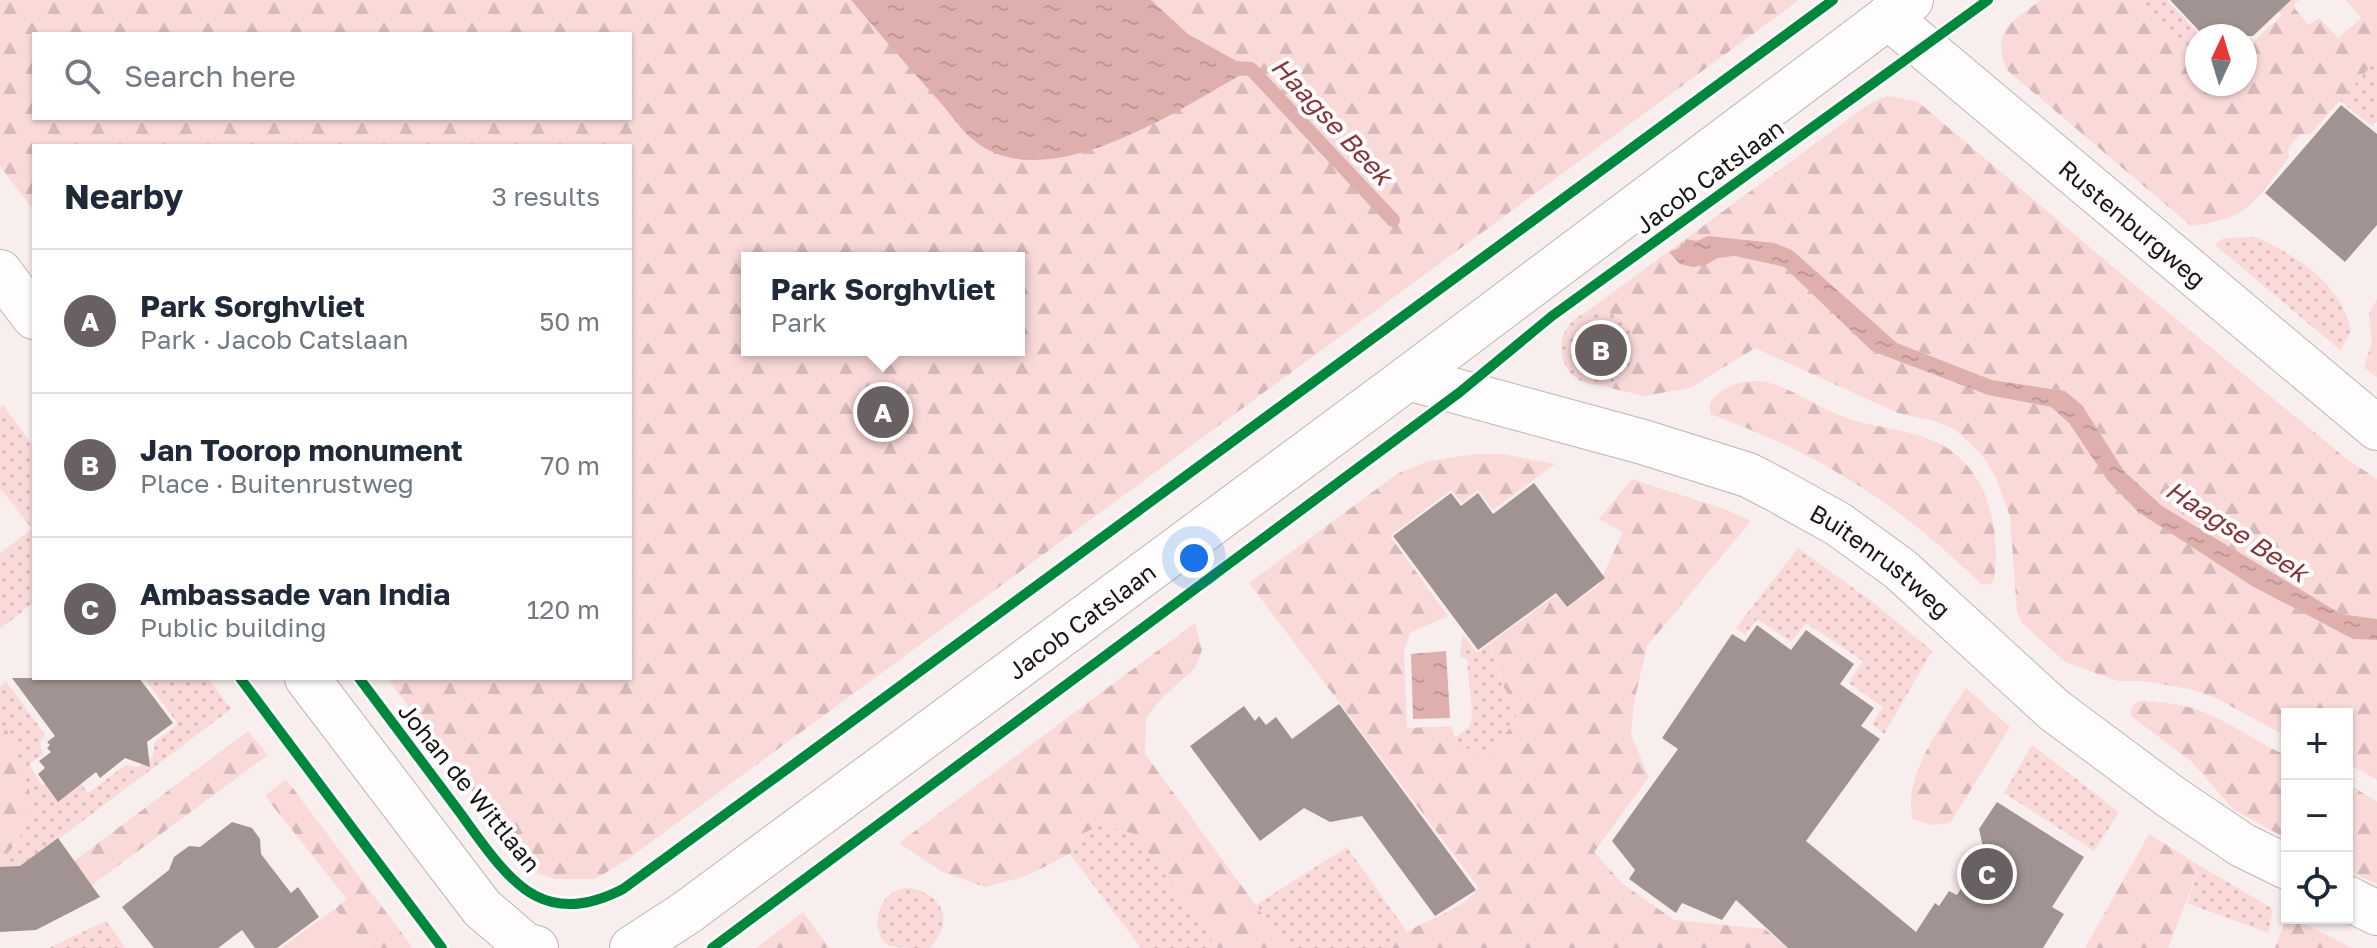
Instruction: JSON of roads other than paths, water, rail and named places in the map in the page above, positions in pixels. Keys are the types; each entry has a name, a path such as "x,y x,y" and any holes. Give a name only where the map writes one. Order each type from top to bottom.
{"street":[{"name":"Jacob Catslaan","path":"632,948 686,913 1900,9"},
{"name":"Rustenburgweg","path":"1900,9 2377,428"},
{"path":"0,272 32,314"},
{"name":"Buitenrustweg","path":"1408,378 1656,446 1748,475 1777,490 1838,524 1900,569 2054,710 2171,797 2242,845 2281,864"},
{"path":"309,680 482,908 525,945 536,948"},
{"path":"2353,901 2377,913"}],"water":[{"path":"851,0 1151,0 1188,34 1251,69 1116,141 1078,154 1041,160 1006,157 976,142 966,133"},
{"name":"Haagse Beek","path":"1708,236 1774,243 1792,250 1897,343 1992,380 2065,391 2082,405 2124,471 2162,506 2341,614 2377,619 2377,640 2353,639 2252,586 2138,512 2108,481 2069,423 2051,407 1988,395 1872,351 1784,267 1735,256 1693,267 1680,264 1669,252 1682,247 1686,239 1697,241"},
{"path":"1446,651 1450,718 1413,719 1411,654"}],"waterway":[{"name":"Haagse Beek","path":"1234,68 1251,69 1393,220"}],"place":[{"name":"Jan Toorop monument","path":"1601,350"},
{"name":"Park Sorghvliet","path":"883,412"},
{"name":"Ambassade van India","path":"1987,874"}]}
